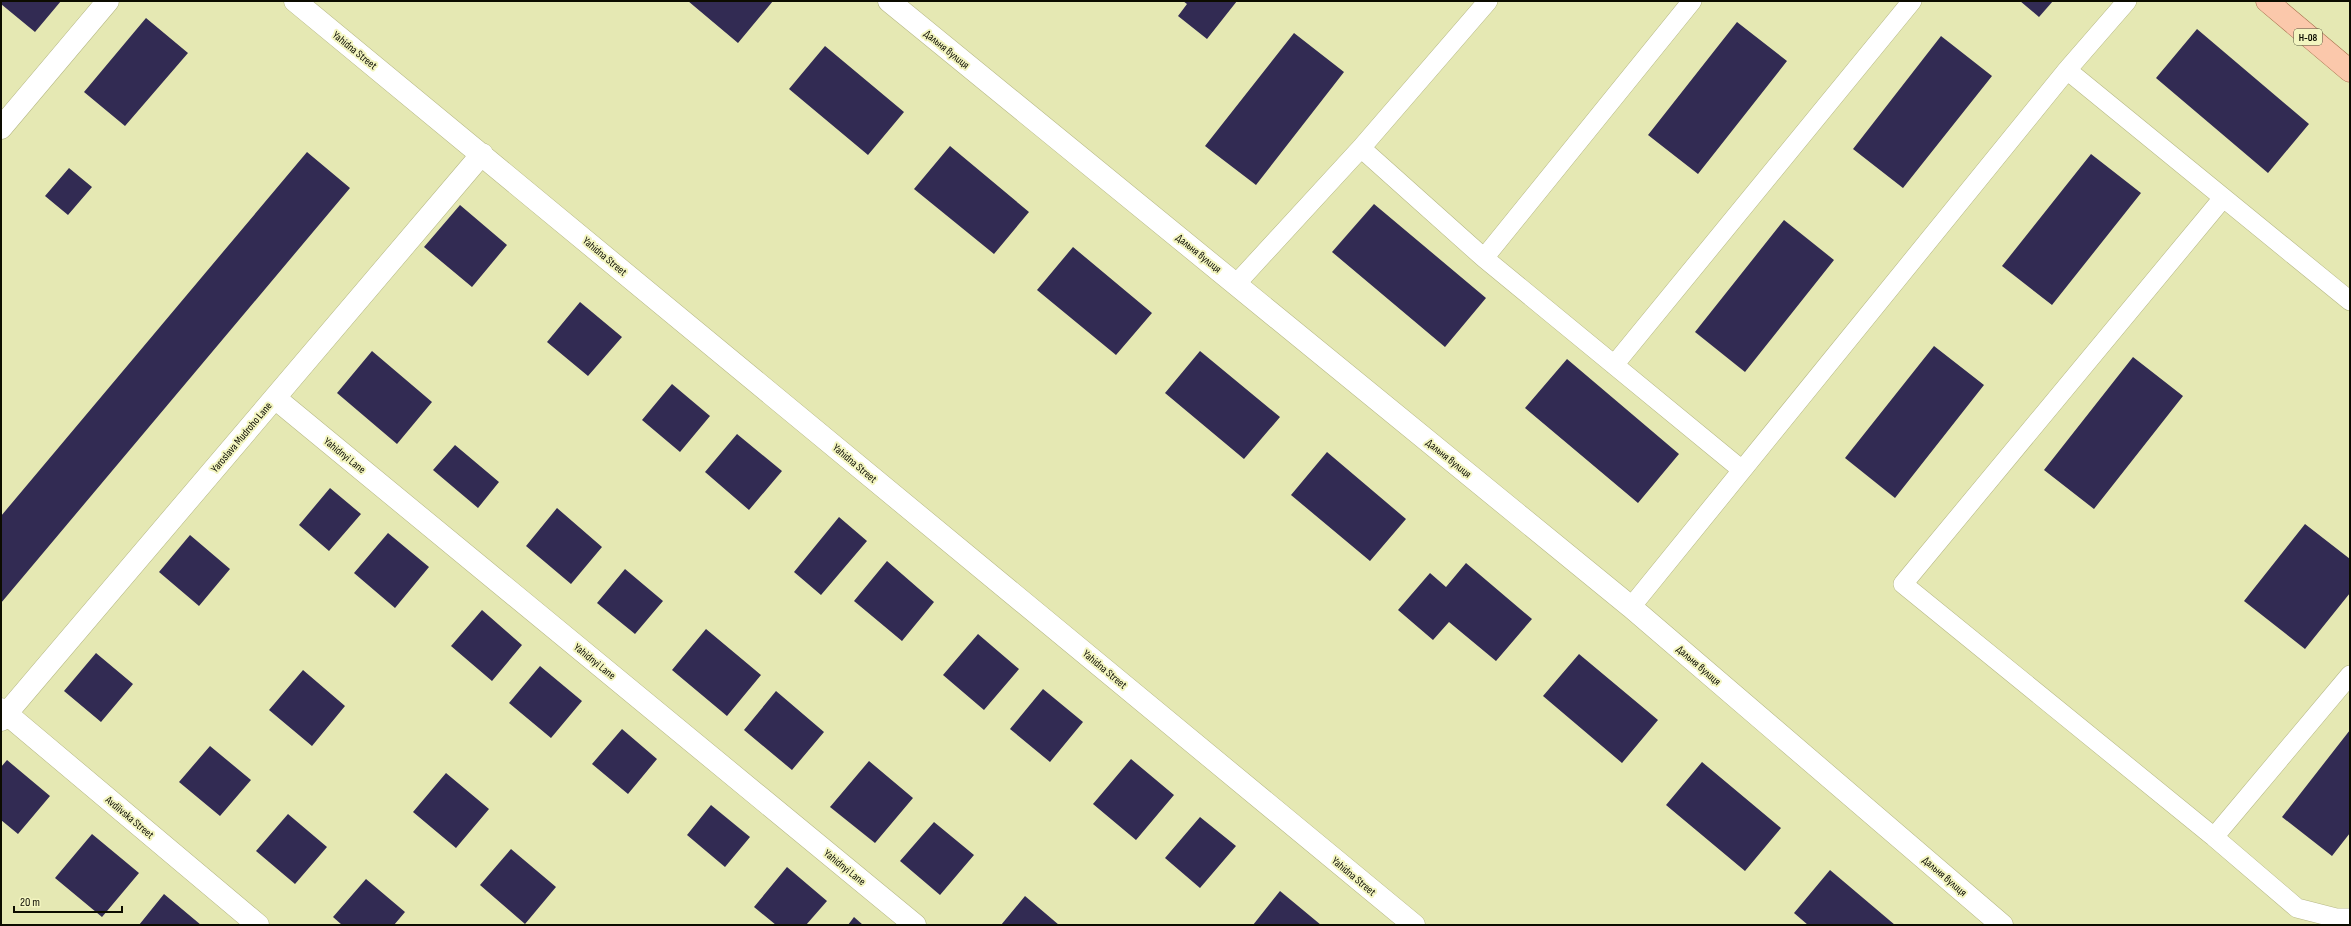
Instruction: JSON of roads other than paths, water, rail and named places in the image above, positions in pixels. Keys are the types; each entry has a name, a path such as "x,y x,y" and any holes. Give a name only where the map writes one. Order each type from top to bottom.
{"main road":[{"name":"Н-08","path":"2267,1 2350,72"}],"street":[{"path":"1,128 108,1"},
{"name":"Yahidna Street","path":"295,1 1414,925"},
{"name":"Дальня вулиця","path":"889,1 1631,607 2002,925"},
{"name":"Yaroslava Mudroho Lane","path":"3,714 275,398 482,154"},
{"name":"Yahidnyi Lane","path":"275,398 915,925"},
{"name":"Avdiivska Street","path":"3,714 258,925"}],"lane":[{"path":"1236,284 1361,148 1488,1"},
{"path":"1484,258 1692,1"},
{"path":"1614,365 1912,1"},
{"path":"1631,607 2067,70 2127,1"},
{"path":"2067,70 2350,301"},
{"path":"1361,148 1484,258 1742,470"},
{"path":"2223,198 1903,584 2214,837 2297,908 2306,925"},
{"path":"2214,837 2350,675"},
{"path":"2297,908 2336,918 2350,918"}]}
